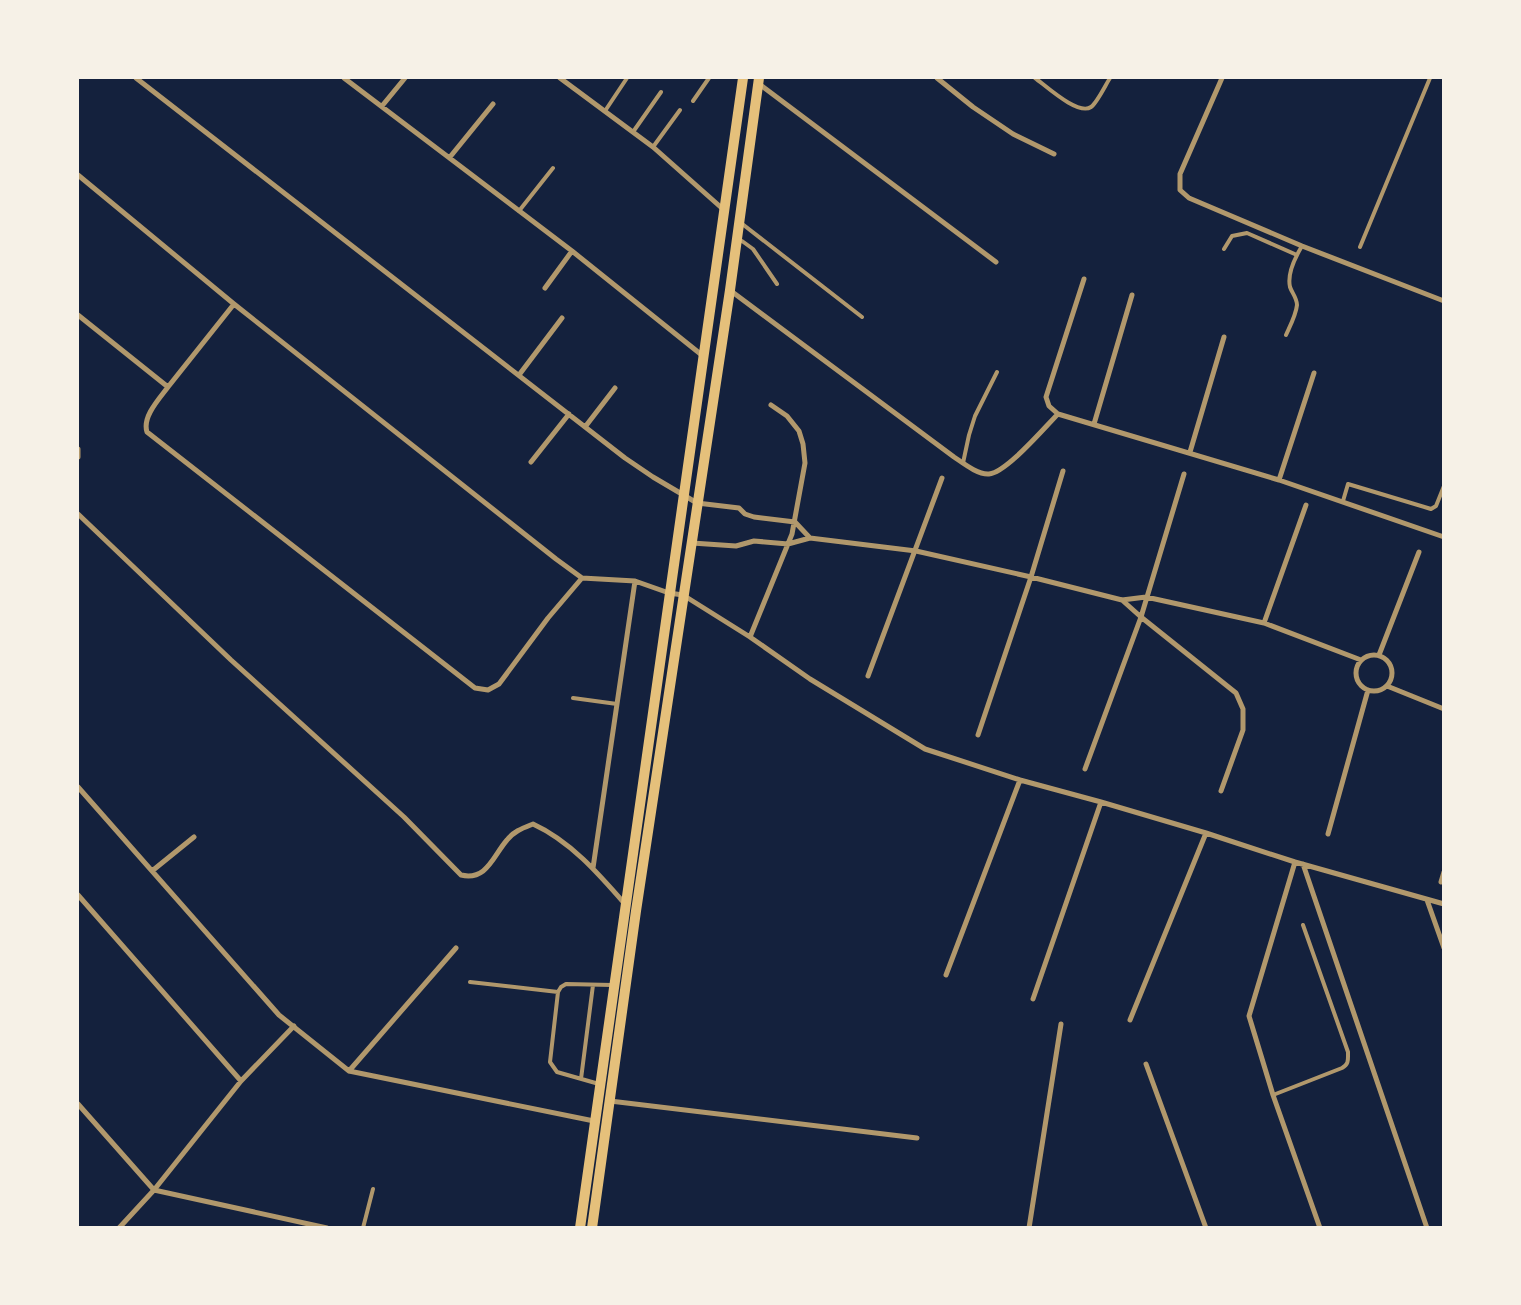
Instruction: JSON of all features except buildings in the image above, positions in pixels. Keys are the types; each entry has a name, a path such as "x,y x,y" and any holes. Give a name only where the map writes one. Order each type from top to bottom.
{"main road":[{"path":"580,1228 743,78"},
{"path":"592,1228 625,987 740,222 758,80"},
{"path":"613,985 625,987"},
{"path":"600,1084 611,1086"}],"street":[{"path":"136,78 652,477 697,503 739,508 745,514 754,517 795,522 810,538"},
{"path":"344,78 572,251 703,356"},
{"path":"382,106 405,78"},
{"path":"560,78 653,147 724,210"},
{"path":"937,78 973,107 1013,134 1054,154"},
{"path":"1222,78 1180,174 1180,190 1190,198 1302,246 1444,301"},
{"path":"758,80 996,262"},
{"path":"450,157 493,104"},
{"path":"78,175 234,304 582,578 635,581 669,593 683,595 750,637 810,679 925,749 1020,780 1101,802 1295,862 1444,904"},
{"path":"545,288 572,251"},
{"path":"1084,279 1046,397 1049,406 1058,414 1280,480 1444,537"},
{"path":"730,290 870,396 963,463 987,474 998,471 1011,461 1058,414"},
{"path":"1094,424 1132,295"},
{"path":"234,304 168,386 146,419 146,432 475,688 488,690 499,684 548,618 582,578"},
{"path":"78,315 168,386"},
{"path":"519,375 562,318"},
{"path":"1190,452 1224,337"},
{"path":"1280,480 1314,373"},
{"path":"585,427 615,388"},
{"path":"750,637 795,522 805,463 799,430 787,416 771,405"},
{"path":"531,462 569,414"},
{"path":"78,449 78,457"},
{"path":"978,735 1031,577 1063,471"},
{"path":"1085,769 1141,617 1184,474"},
{"path":"868,676 942,478"},
{"path":"1264,624 1306,505"},
{"path":"78,514 231,660 404,817 461,875 470,877 482,872 507,839 517,830 533,824 550,831 593,868 625,904"},
{"path":"692,543 736,546 754,541 788,544 810,538 916,551 1122,600 1146,597 1264,624 1361,660"},
{"path":"1380,655 1419,552"},
{"path":"593,868 635,581"},
{"path":"1122,600 1236,694 1243,709 1242,730 1221,792"},
{"path":"1370,655 1380,655 1388,660 1392,668 1392,678 1387,686 1378,690 1368,690 1361,685 1357,677 1357,668 1361,660 1370,655"},
{"path":"1387,686 1444,709"},
{"path":"1328,834 1368,690"},
{"path":"946,975 1020,780"},
{"path":"78,787 279,1015 349,1071 594,1122"},
{"path":"1032,999 1101,802"},
{"path":"1130,1020 1206,833"},
{"path":"152,872 194,837"},
{"path":"1295,862 1248,1016 1273,1095 1320,1228"},
{"path":"1303,864 1427,1228"},
{"path":"1441,882 1444,872"},
{"path":"78,895 241,1081"},
{"path":"1427,900 1444,948"},
{"path":"349,1071 456,948"},
{"path":"1029,1228 1061,1024"},
{"path":"119,1228 154,1190 241,1081 294,1026"},
{"path":"1146,1064 1206,1228"},
{"path":"609,1101 917,1138"},
{"path":"78,1104 154,1190 327,1228"}],"lane":[{"path":"604,111 627,78"},
{"path":"693,101 709,78"},
{"path":"1034,78 1063,99 1085,109 1092,106 1110,78"},
{"path":"1360,247 1430,78"},
{"path":"633,132 661,92"},
{"path":"653,147 680,110"},
{"path":"519,211 553,168"},
{"path":"740,222 862,317"},
{"path":"1224,249 1232,236 1247,233 1297,255"},
{"path":"736,242 742,241 753,250 777,284"},
{"path":"1286,335 1297,302 1290,286 1290,278 1297,255 1302,246"},
{"path":"963,463 969,435 976,416 997,372"},
{"path":"1343,501 1348,484 1431,509 1436,506 1444,486"},
{"path":"573,698 617,704"},
{"path":"1273,1095 1342,1068 1346,1066 1348,1061 1348,1052 1304,925"},
{"path":"470,982 558,992"},
{"path":"600,1084 557,1072 550,1062 558,992 566,984 613,985"},
{"path":"581,1078 592,985"},
{"path":"363,1228 373,1189"}]}
